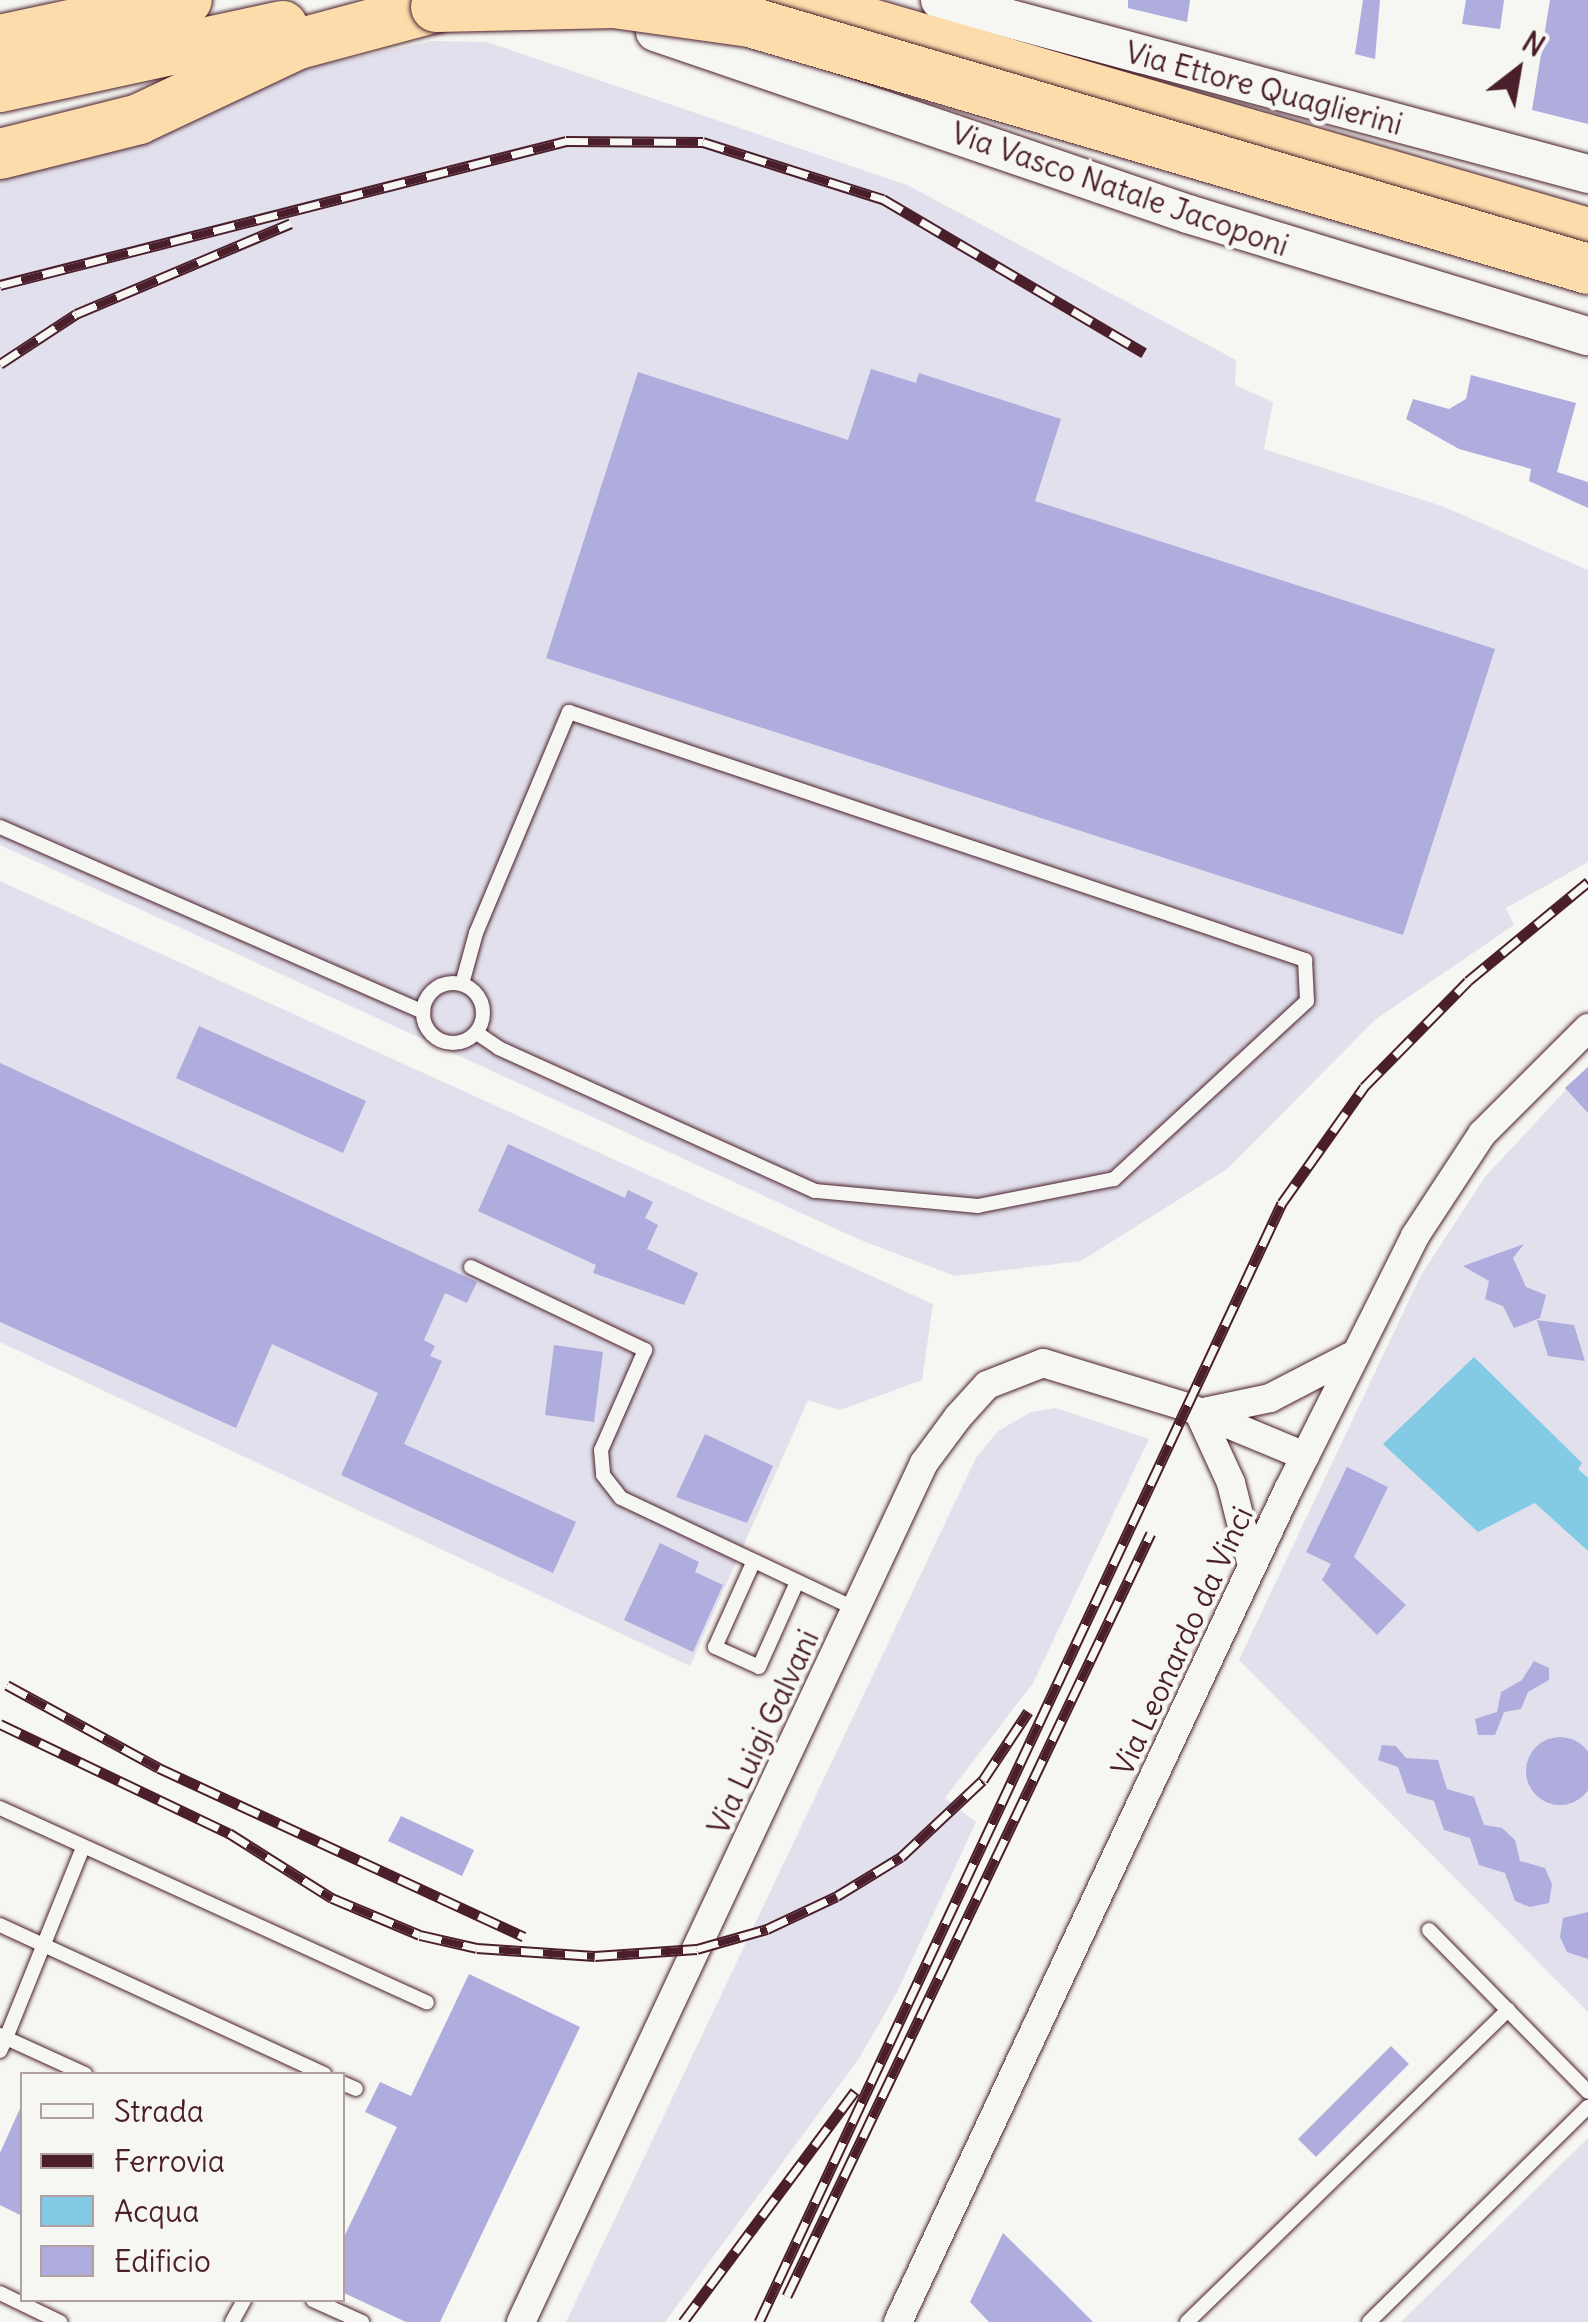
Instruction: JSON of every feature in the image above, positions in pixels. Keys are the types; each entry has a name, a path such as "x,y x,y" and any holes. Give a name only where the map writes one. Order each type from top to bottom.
{"highway":[{"path":"0,40 187,0"},
{"path":"0,76 325,0"},
{"path":"789,0 1588,233"},
{"path":"0,87 300,22 436,7 578,1 750,22 1588,268"},
{"path":"0,154 139,119 298,44 436,7"}],"main road":[{"name":"Via Ettore Quaglierini","path":"940,0 1588,174"},
{"name":"Via Vasco Natale Jacoponi","path":"654,32 1435,294 1588,336"}],"street":[{"name":"Via Leonardo da Vinci","path":"898,2322 1353,1355 1461,1162 1532,1079 1588,1028"},
{"path":"1252,1566 1231,1484 1199,1412 1270,1398 1353,1355"},
{"name":"Via Luigi Galvani","path":"521,2322 924,1464 987,1385 1043,1363 1199,1412 1305,1456"},
{"path":"1270,1398 1305,1456"}],"lane":[{"path":"462,984 476,934 569,712 1305,960 1307,1001 1114,1179 978,1206 815,1191 499,1048 477,1033"},
{"path":"0,827 423,1012 432,1035 447,1043 477,1033"},
{"path":"423,1012 436,988 462,984"},
{"path":"462,984 482,1004 477,1033"},
{"path":"471,1267 645,1350 601,1450 603,1476 642,1512 857,1610"},
{"path":"753,1562 715,1647 759,1667 797,1582"},
{"path":"0,1808 427,2003"},
{"path":"80,2072 2,2041 82,1847"},
{"path":"0,1925 320,2072"},
{"path":"1429,1930 1588,2092"},
{"path":"1187,2322 1508,2010"},
{"path":"1369,2322 1588,2107"},
{"path":"0,2293 60,2322"},
{"path":"317,2302 362,2322"}],"shaded area":[{"path":"432,41 487,42 907,185 1236,360 1235,385 1273,402 1264,449 1442,506 1588,570 1588,862 1506,908 1514,925 1376,1019 1227,1169 1081,1261 955,1276 858,1239 0,845 0,176 127,148 288,72"},
{"path":"0,881 933,1304 922,1380 840,1410 808,1400 690,1666 0,1342"},
{"path":"1588,1066 1588,2012 1239,1660 1421,1275 1485,1177"},
{"path":"1056,1408 1149,1439 1033,1683 945,1798 976,1822 897,1992 860,2057 665,2322 566,2322 976,1458 998,1431 1031,1412"},
{"path":"1588,2138 1588,2322 1401,2322"}],"water":[{"path":"1474,1357 1582,1463 1578,1469 1588,1478 1588,1551 1535,1503 1478,1532 1383,1444"}],"building":[{"path":"1128,0 1190,0 1187,22 1128,8"},
{"path":"1363,0 1380,0 1375,59 1355,54"},
{"path":"1466,0 1504,0 1500,29 1462,24"},
{"path":"1550,0 1588,0 1588,124 1532,110"},
{"path":"871,369 916,383 919,373 1061,419 1035,501 1495,649 1403,935 546,658 638,372 848,440"},
{"path":"1471,375 1576,403 1557,472 1588,482 1588,508 1529,481 1531,469 1459,449 1406,419 1413,399 1449,409 1466,399"},
{"path":"199,1026 366,1101 343,1153 176,1078"},
{"path":"0,1063 477,1282 467,1303 445,1293 424,1340 435,1346 430,1356 442,1361 404,1444 576,1522 553,1573 341,1475 378,1393 272,1344 236,1428 0,1322"},
{"path":"1588,1067 1588,1113 1565,1088"},
{"path":"508,1144 625,1198 628,1190 653,1202 645,1218 658,1225 647,1249 698,1273 684,1305 593,1273 596,1265 478,1211"},
{"path":"1524,1244 1513,1258 1526,1287 1546,1295 1540,1318 1514,1328 1503,1306 1485,1299 1489,1281 1463,1266"},
{"path":"1537,1320 1574,1325 1585,1361 1548,1356"},
{"path":"554,1345 603,1352 594,1422 545,1415"},
{"path":"705,1434 773,1466 747,1523 676,1497"},
{"path":"1347,1467 1388,1487 1354,1557 1406,1605 1377,1635 1322,1580 1331,1564 1306,1552"},
{"path":"660,1543 699,1562 695,1572 723,1585 693,1652 624,1620"},
{"path":"1534,1661 1549,1668 1549,1680 1528,1692 1521,1709 1504,1712 1495,1735 1478,1735 1475,1719 1497,1712 1501,1692 1522,1680"},
{"path":"1560,1737 1584,1747 1589,1755 1589,1787 1584,1795 1560,1805 1536,1795 1526,1771 1536,1747"},
{"path":"1382,1745 1396,1746 1406,1758 1438,1760 1447,1789 1474,1797 1484,1825 1502,1828 1515,1840 1520,1861 1545,1868 1552,1884 1549,1903 1530,1907 1515,1901 1505,1873 1479,1865 1470,1838 1444,1830 1434,1801 1407,1793 1398,1767 1378,1760"},
{"path":"401,1816 474,1850 462,1876 388,1841"},
{"path":"1588,1912 1588,1959 1567,1952 1560,1937 1563,1918"},
{"path":"469,1974 580,2027 440,2322 406,2322 345,2293 345,2235 397,2127 365,2112 380,2082 411,2096"},
{"path":"1391,2046 1409,2064 1316,2157 1298,2139"},
{"path":"20,2108 20,2215 0,2205 0,2153"},
{"path":"1003,2233 1093,2322 989,2322 970,2302"}],"railway":[{"path":"0,285 566,141 703,142 883,199 1144,353"},
{"path":"0,364 76,314 291,223"},
{"path":"759,2322 1282,1203 1364,1087 1468,981 1588,882"},
{"path":"787,2296 1151,1533"},
{"path":"7,1685 159,1768 524,1937"},
{"path":"0,1724 229,1833 332,1898 420,1935 477,1948 595,1956 697,1949 767,1929 837,1896 901,1857 983,1780 1028,1712"},
{"path":"683,2322 855,2091"}]}
